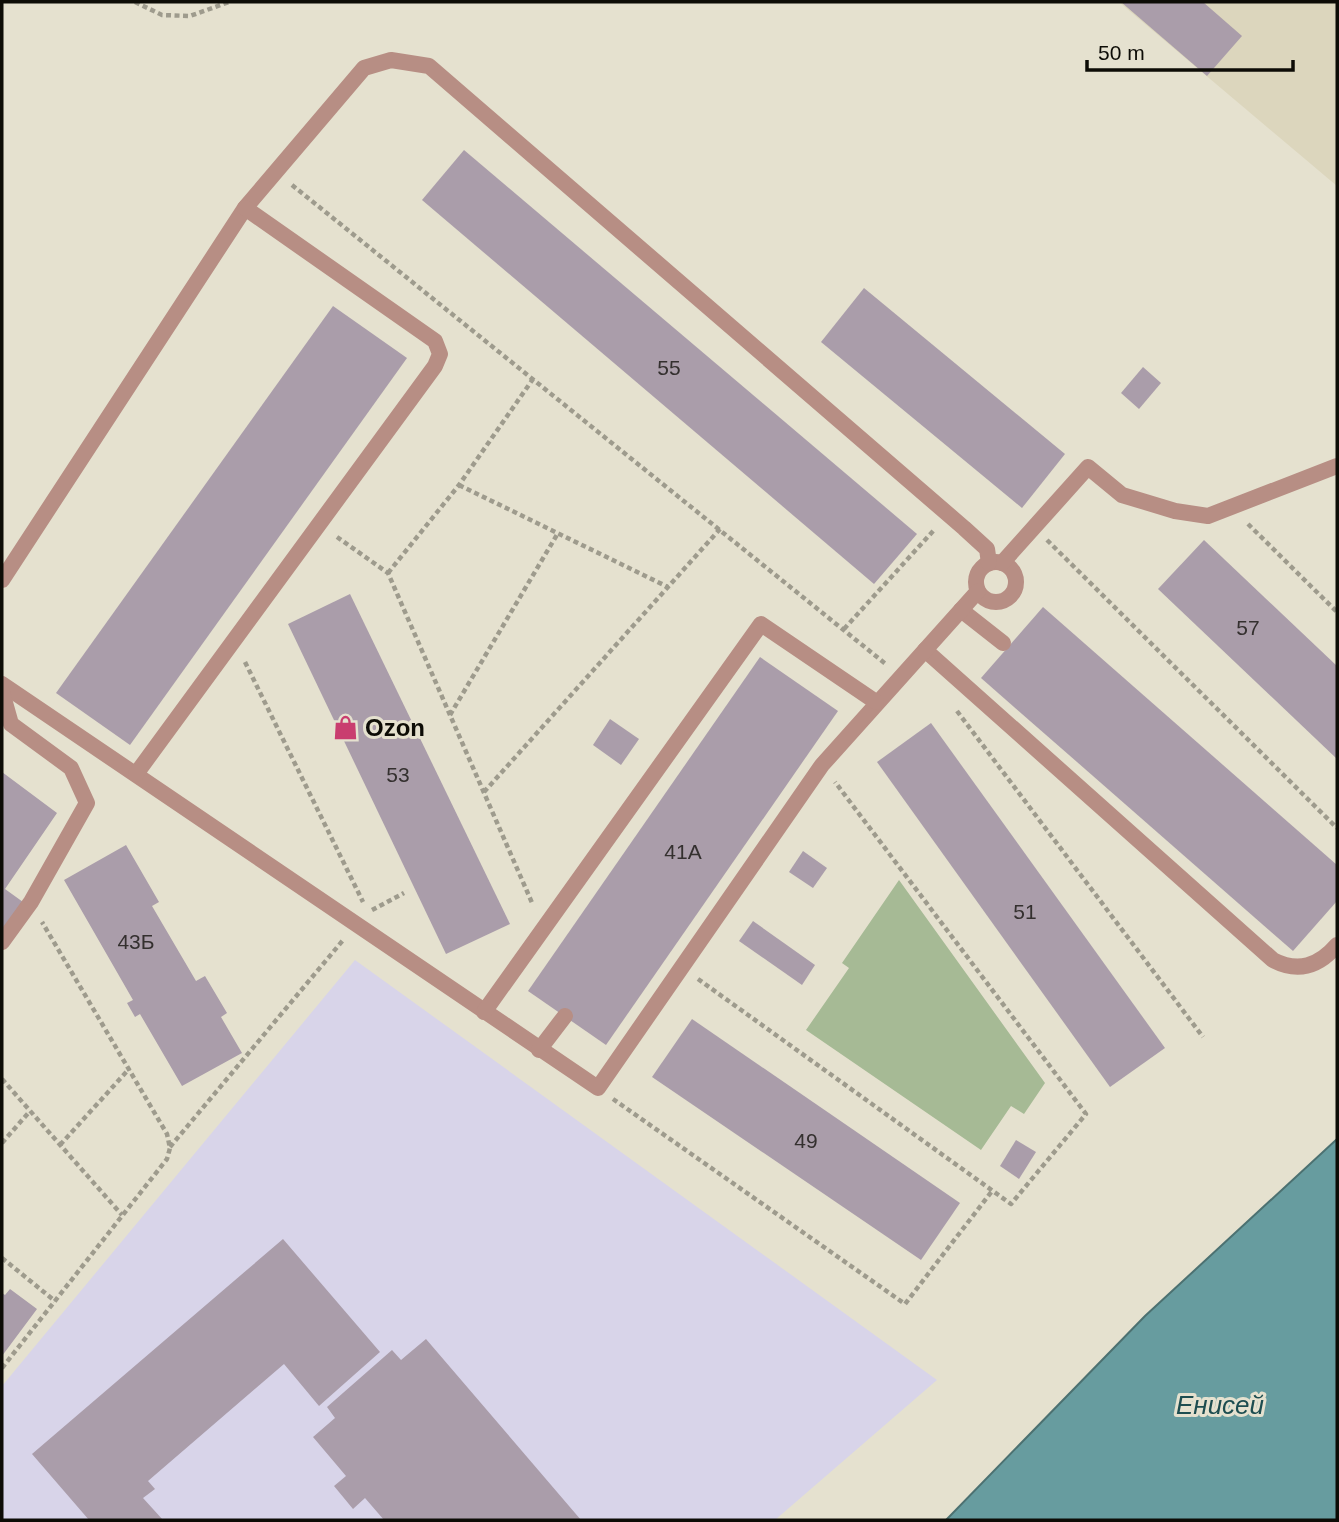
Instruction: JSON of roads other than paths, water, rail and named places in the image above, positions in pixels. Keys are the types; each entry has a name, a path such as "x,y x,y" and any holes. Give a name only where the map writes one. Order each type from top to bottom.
{"lane":[{"path":"2,580 246,208 364,68 391,60 429,66 948,514 987,549 996,563 1013,571 1016,583 1012,596 994,603 982,597 978,591 976,584 979,572 996,563 1034,527 1088,467 1122,495 1175,511 1208,516 1337,466"},
{"path":"136,774 435,366 440,354 435,341 246,208"},
{"path":"2,684 598,1088 822,765 978,591"},
{"path":"961,610 1003,643"},
{"path":"484,1012 761,624 876,702"},
{"path":"925,650 1273,960 1287,967 1304,967 1328,956 1337,944"},
{"path":"2,692 11,724 71,768 87,803 31,902 2,942"},
{"path":"539,1050 565,1016"}],"water":[{"name":"Енисей","path":"1337,1139 1337,1520 946,1520 1145,1316"}],"place":[{"name":"Ozon","path":"345,727"}]}
